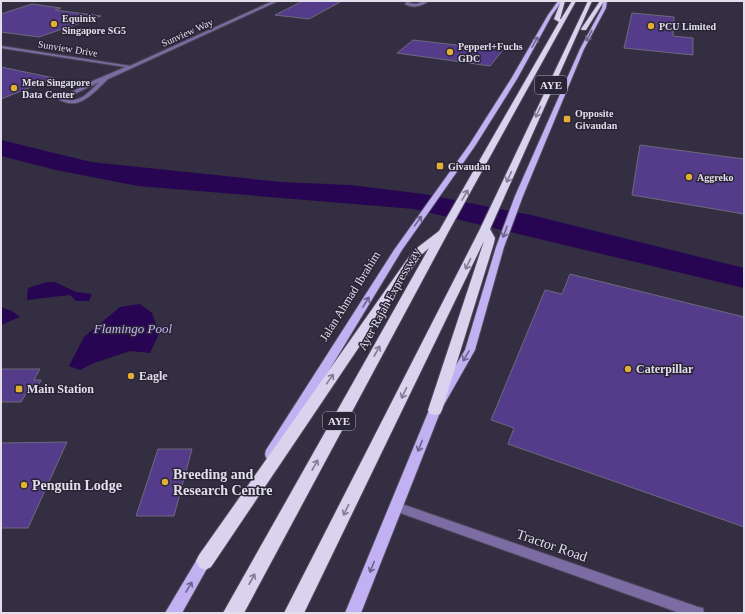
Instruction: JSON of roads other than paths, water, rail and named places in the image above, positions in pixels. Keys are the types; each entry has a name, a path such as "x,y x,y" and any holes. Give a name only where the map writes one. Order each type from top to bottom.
{"highway":[{"path":"561,22 558,19 563,1"},
{"name":"Ayer Rajah Expressway","path":"233,613 445,229 574,1"},
{"name":"AYE","path":"294,613 485,230 590,1"},
{"path":"573,39 584,29 603,1"},
{"path":"205,561 417,253 445,229"},
{"path":"435,410 489,242 490,238 485,230"}],"main road":[{"name":"Jalan Ahmad Ibrahim","path":"173,613 398,250 472,146 514,79 550,15 560,1"},
{"path":"353,613 435,410 470,350 500,246 519,196 580,55 604,8 603,1"}],"street":[{"name":"Sunview Way","path":"106,78 88,97 75,102 60,99 97,81 132,67 276,1"},
{"path":"410,1 406,3 422,5 427,1"},
{"name":"Sunview Drive","path":"1,46 132,67"},
{"name":"Tractor Road","path":"396,507 698,613"}],"water":[{"path":"1,140 91,162 281,182 350,185 424,194 531,215 744,268 744,288 414,209 138,186 56,170 1,156"},
{"path":"47,282 55,282 76,292 92,294 89,301 76,301 70,295 27,300 28,288"},
{"name":"Flamingo Pool","path":"140,304 152,313 159,334 150,353 130,351 94,363 80,370 69,366 84,337 120,307"},
{"path":"1,307 12,311 20,317 1,325"}],"place":[{"name":"Equinix Singapore SG5","path":"54,24"},
{"name":"PCU Limited","path":"651,26"},
{"name":"Pepperl+Fuchs GDC","path":"450,52"},
{"name":"Meta Singapore Data Center","path":"14,88"},
{"name":"Opposite Givaudan","path":"567,119"},
{"name":"Givaudan","path":"440,166"},
{"name":"Aggreko","path":"689,177"},
{"name":"Caterpillar","path":"628,369"},
{"name":"Eagle","path":"131,376"},
{"name":"Main Station","path":"19,389"},
{"name":"Breeding and Research Centre","path":"165,482"},
{"name":"Penguin Lodge","path":"24,485"}]}
